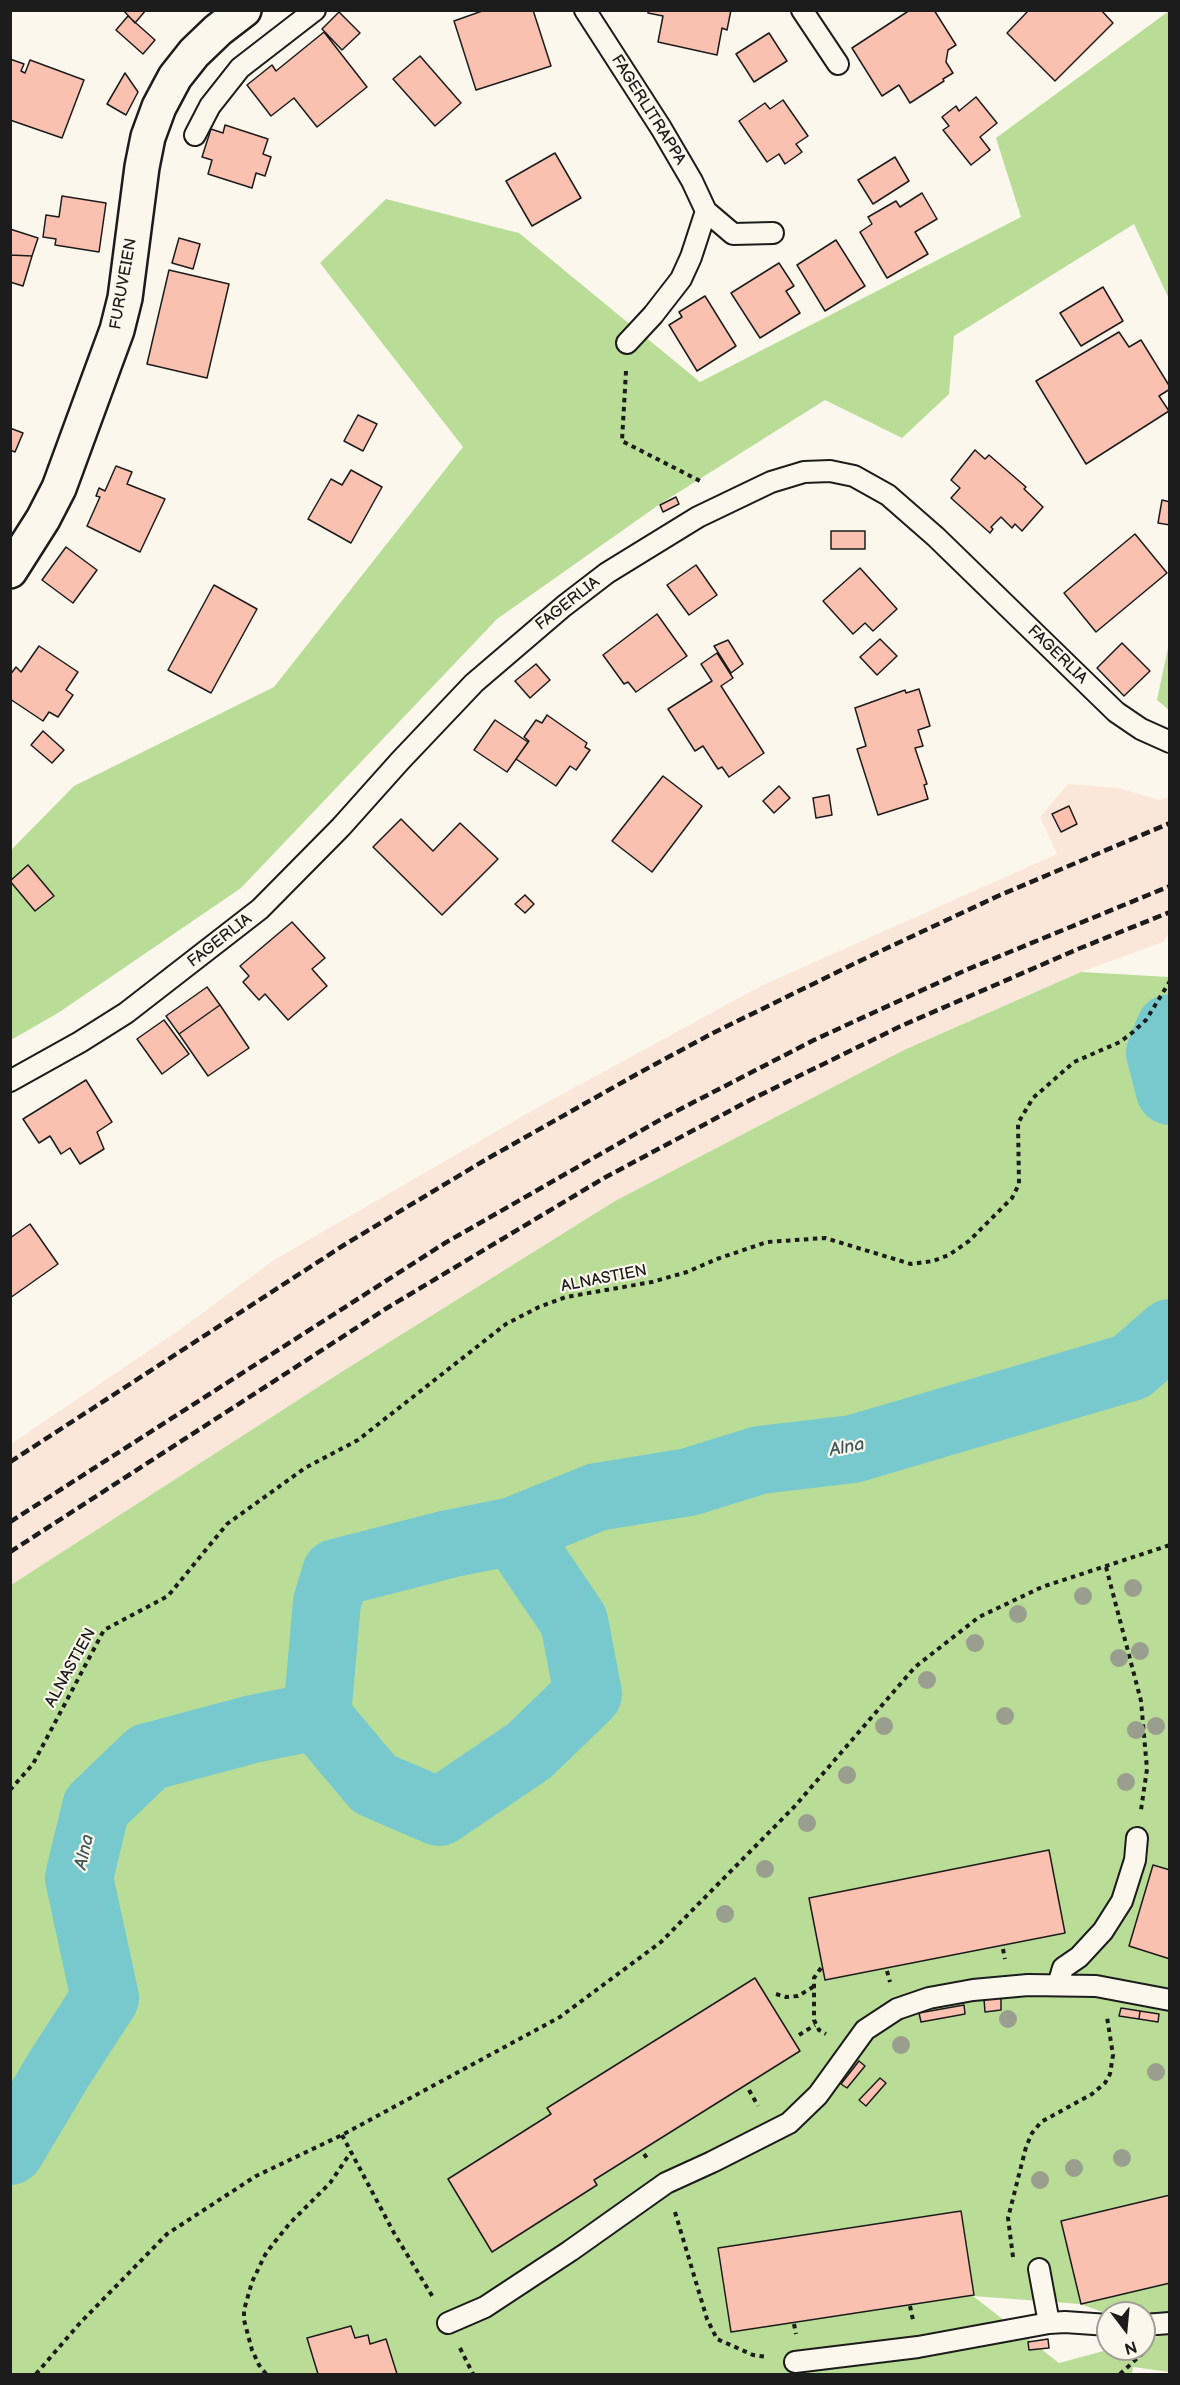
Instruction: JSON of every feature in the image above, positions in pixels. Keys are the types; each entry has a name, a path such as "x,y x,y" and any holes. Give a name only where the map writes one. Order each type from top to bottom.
{"street":[{"name":"FURUVEIEN","path":"10,572 59,488 117,330 125,298 142,167 148,137 159,107 175,77 194,53 244,10"}],"lane":[{"path":"195,135 210,106 240,68 315,10"},
{"name":"FAGERLITRAPPA","path":"585,10 661,128 692,181 706,211 733,234 773,233"},
{"path":"802,10 838,64"},
{"path":"627,343 653,315 681,279 706,211"},
{"name":"FAGERLIA","path":"10,1081 126,1013 260,909 341,827 474,683 564,606 607,573 662,538 735,498 771,482 804,472 830,471 854,476 888,495 936,537 1116,712 1141,729 1170,742"},
{"path":"1058,1985 1063,1968 1079,1957 1103,1931 1122,1901 1135,1860 1137,1838"},
{"path":"448,2323 485,2307 570,2251 666,2182 712,2162 789,2123 818,2095 865,2030 890,2012 929,1998 973,1990 1058,1985 1108,1988 1170,2000"},
{"path":"1039,2270 1049,2323"},
{"path":"795,2362 918,2347 1049,2323 1096,2324"}],"path":[{"path":"627,343 622,441 735,498"},
{"name":"ALNASTIEN","path":"10,1790 33,1764 104,1630 168,1596 227,1524 305,1468 358,1440 506,1324 538,1307 566,1297 652,1282 687,1272 767,1242 825,1238 911,1264 933,1261 949,1255 969,1240 1012,1198 1019,1184 1018,1123 1033,1098 1074,1062 1120,1042 1133,1032 1146,1020 1170,981"},
{"path":"36,2374 80,2323 167,2234 214,2201 256,2176 342,2135 560,2017 661,1942 795,1806 915,1667 979,1617 1042,1587 1170,1545"},
{"path":"1106,1567 1145,1724 1147,1769 1137,1838"},
{"path":"798,2035 815,2025 814,1987 817,1972 821,1968"},
{"path":"776,1994 786,1998 798,1996 814,1987"},
{"path":"1015,2266 1008,2234 1008,2218 1016,2181 1032,2133 1041,2122 1100,2089 1110,2074 1113,2055 1106,2023 1108,1988"},
{"path":"342,2135 394,2233 448,2323"},
{"path":"266,2374 259,2365 246,2335 244,2310 252,2282 273,2244 290,2223 330,2183 351,2151"},
{"path":"666,2182 707,2319 717,2339 753,2355 795,2362"}],"shaded area":[{"path":"1068,784 1118,788 1160,800 1169,796 1169,933 1163,942 1081,972 904,1050 615,1201 343,1371 11,1585 11,1444 185,1326 274,1260 535,1109 761,986 1057,854 1040,817"}],"green space":[{"path":"1169,11 1169,299 1134,224 954,336 949,394 902,438 825,400 660,504 497,619 241,888 58,1013 11,1040 11,850 74,786 274,687 463,447 320,263 386,199 519,233 700,382 1021,217 996,138"},
{"path":"1169,643 1170,710 1157,700"},
{"path":"1081,972 1169,977 1169,2372 1133,2367 1132,2374 11,2374 11,1585 343,1371 615,1201 904,1050","holes":["973,2296 1080,2304 1096,2310 1096,2301 1156,2301 1156,2330 1167,2334 1156,2337 1156,2361 1096,2361 1096,2353 1059,2363"]}],"building":[{"path":"123,10 146,10 135,23"},
{"path":"485,10 533,10 551,66 476,90 454,21"},
{"path":"648,10 731,10 727,30 722,28 717,55 658,42 663,16 648,13"},
{"path":"910,10 934,10 956,45 948,50 946,62 953,73 910,103 899,85 882,96 852,48"},
{"path":"1029,10 1101,10 1113,23 1055,81 1007,33"},
{"path":"339,12 360,33 342,50 322,29"},
{"path":"128,16 155,40 143,54 116,30"},
{"path":"324,32 367,87 317,127 294,98 271,116 247,85 272,65 276,71"},
{"path":"769,33 787,61 754,82 736,54"},
{"path":"420,56 461,103 435,126 393,79"},
{"path":"10,59 24,64 21,71 25,73 30,60 84,80 62,138 10,120"},
{"path":"125,73 138,92 126,115 107,104"},
{"path":"976,97 997,123 980,137 990,150 971,165 943,130 949,126 942,117 956,106 959,111"},
{"path":"783,100 808,136 796,144 802,152 785,164 779,154 767,162 739,121 765,103 770,109"},
{"path":"225,125 268,139 263,154 271,157 265,176 256,173 252,188 208,174 212,160 202,157 211,129 223,133"},
{"path":"555,153 581,198 532,226 506,181"},
{"path":"895,157 909,181 873,204 858,180"},
{"path":"922,193 937,219 915,232 928,254 887,278 860,232 872,224 868,217 896,201 900,207"},
{"path":"62,196 106,203 99,252 55,245 56,239 43,237 46,215 59,217"},
{"path":"10,229 38,238 32,256 10,255"},
{"path":"179,238 200,244 193,269 172,263"},
{"path":"836,240 865,286 825,311 797,265"},
{"path":"10,255 32,256 23,286 10,282"},
{"path":"779,263 794,286 786,291 800,313 760,338 731,293"},
{"path":"169,270 229,284 207,378 147,364"},
{"path":"1103,287 1123,321 1081,346 1060,313"},
{"path":"705,296 736,346 697,371 669,325 682,317 679,312"},
{"path":"1119,332 1129,347 1141,340 1170,387 1159,396 1169,411 1086,464 1036,381"},
{"path":"358,415 377,424 363,451 344,441"},
{"path":"10,428 23,433 15,452 10,450"},
{"path":"975,450 985,459 989,455 1026,487 1024,489 1043,507 1022,531 1015,524 1012,528 1001,517 991,527 993,529 990,533 951,498 960,488 951,480"},
{"path":"116,466 132,472 127,484 165,499 140,552 87,526 100,497 96,496 99,488 105,491"},
{"path":"351,470 382,487 351,543 308,519 331,479 342,485"},
{"path":"676,497 679,504 663,512 660,505"},
{"path":"1162,500 1170,502 1170,525 1158,523"},
{"path":"831,531 865,531 865,549 831,549"},
{"path":"1135,534 1167,573 1096,632 1064,593"},
{"path":"66,547 97,570 73,603 42,580"},
{"path":"696,565 717,595 689,615 667,585"},
{"path":"860,568 897,609 873,631 865,623 853,634 823,601"},
{"path":"214,585 257,609 211,693 168,670"},
{"path":"657,614 687,656 636,692 628,682 624,684 603,655"},
{"path":"880,639 897,656 877,675 860,657"},
{"path":"728,640 743,664 731,673 714,646"},
{"path":"1122,643 1150,671 1124,696 1097,668"},
{"path":"39,646 78,672 66,690 73,695 58,717 49,712 43,721 10,699 10,675 16,667 21,672"},
{"path":"717,653 733,678 721,686 764,753 729,777 722,767 718,769 703,746 695,751 668,709 712,681 701,664"},
{"path":"536,664 550,680 530,698 515,681"},
{"path":"919,689 930,726 918,730 923,746 915,748 927,784 924,785 928,799 878,815 857,749 866,746 855,708 905,690 906,693"},
{"path":"547,715 587,743 585,747 590,750 576,770 570,766 556,786 516,759 529,741 524,737 536,720 542,723"},
{"path":"495,720 528,742 507,772 474,750"},
{"path":"43,731 64,750 52,763 31,745"},
{"path":"663,776 702,806 652,872 612,841"},
{"path":"779,786 790,798 774,813 763,801"},
{"path":"829,795 832,815 816,818 813,798"},
{"path":"1069,806 1077,824 1061,832 1052,814"},
{"path":"401,819 433,851 460,823 498,859 442,915 373,847"},
{"path":"28,865 54,896 35,911 10,881"},
{"path":"525,895 534,904 525,913 515,904"},
{"path":"292,922 325,958 312,969 327,986 288,1020 265,994 259,1000 243,982 249,976 240,966"},
{"path":"207,987 220,1005 179,1034 166,1016"},
{"path":"220,1005 249,1048 208,1076 179,1034"},
{"path":"164,1020 189,1054 162,1074 137,1039"},
{"path":"86,1080 112,1122 97,1132 104,1149 80,1164 70,1148 61,1154 50,1136 39,1143 23,1119"},
{"path":"30,1224 58,1264 10,1298 10,1238"},
{"path":"1049,1850 1065,1933 825,1980 809,1898"},
{"path":"1153,1865 1170,1870 1170,1959 1129,1946"},
{"path":"755,1978 800,2051 594,2180 597,2185 492,2252 448,2179 551,2114 547,2108"},
{"path":"1001,1998 1001,2010 985,2012 984,1999"},
{"path":"964,2005 965,2014 921,2022 919,2013"},
{"path":"1121,2008 1140,2011 1139,2019 1119,2016"},
{"path":"1140,2011 1159,2014 1158,2022 1139,2019"},
{"path":"859,2061 865,2066 847,2088 841,2084"},
{"path":"880,2078 886,2083 866,2106 859,2100"},
{"path":"1170,2195 1170,2283 1081,2304 1061,2221"},
{"path":"961,2211 974,2295 731,2332 718,2248"},
{"path":"351,2326 355,2338 368,2335 370,2344 386,2339 397,2374 318,2374 307,2338"},
{"path":"1048,2339 1049,2348 1029,2350 1028,2342"}],"waterway":[{"name":"Alna","path":"1170,1028 1160,1053 1170,1091"},
{"name":"Alna","path":"10,2151 105,1998 79,1878 96,1807 148,1757 253,1729 317,1716 374,1784 439,1812 529,1751 588,1694 574,1621 513,1531 597,1497 689,1482 760,1460 853,1449 1131,1367 1170,1333"},
{"name":"Alna","path":"317,1716 327,1602 336,1573 449,1544 513,1531"}],"railway":[{"path":"10,1462 344,1245 485,1160 637,1074 713,1033 868,957 998,896 1170,823"},
{"path":"10,1522 445,1243 665,1117 814,1040 966,970 1170,886"},
{"path":"10,1552 387,1308 604,1178 752,1099 901,1026 1078,949 1170,912"}]}
